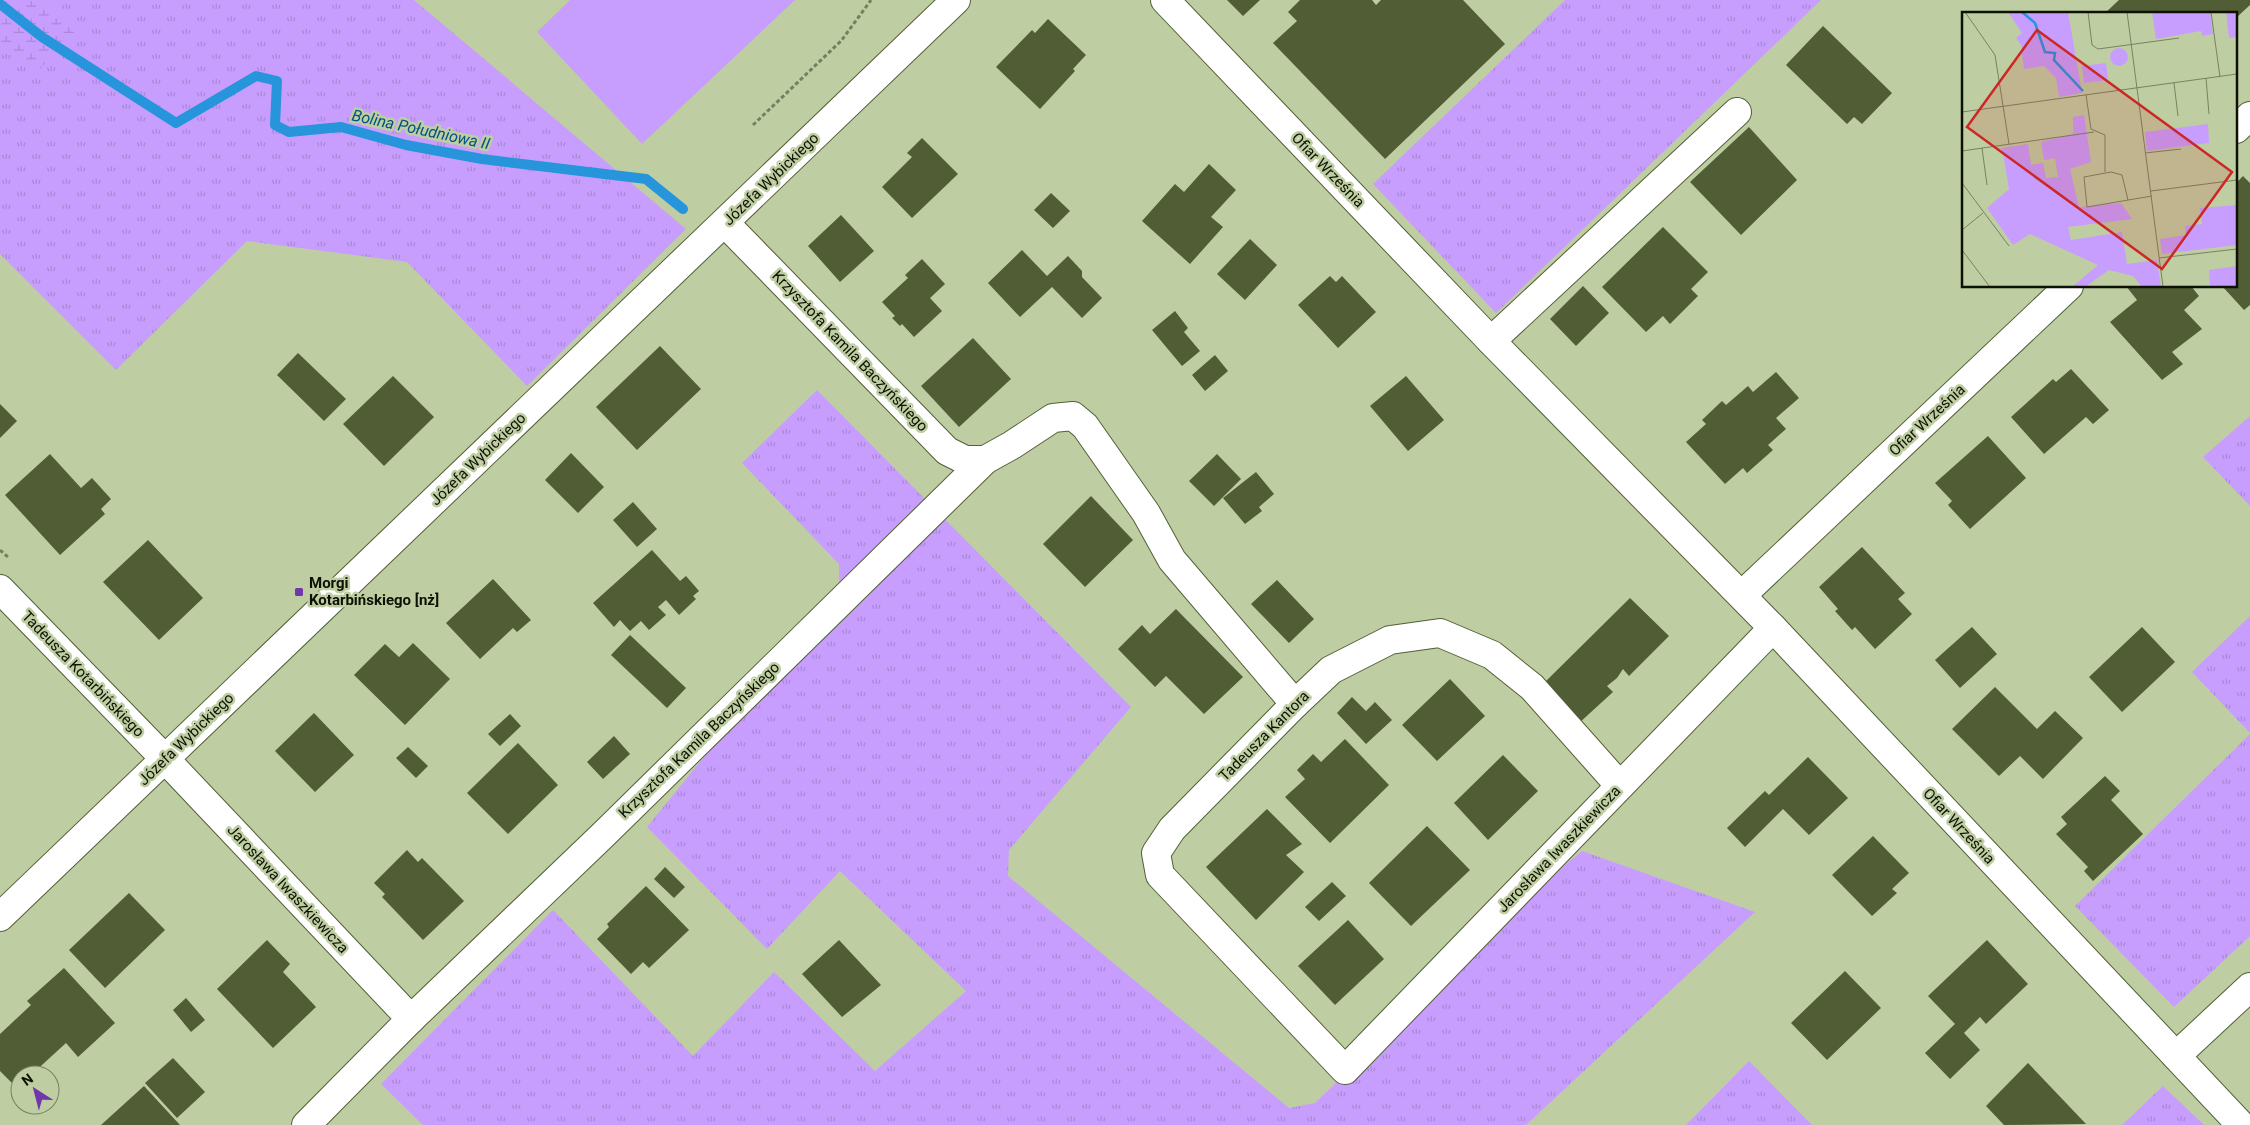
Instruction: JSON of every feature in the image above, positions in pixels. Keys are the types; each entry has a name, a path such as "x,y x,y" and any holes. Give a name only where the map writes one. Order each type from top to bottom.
{"street":[{"name":"Józefa Wybickiego","path":"0,917 956,0"},
{"name":"Ofiar Września","path":"1165,0 1492,341 1774,628 2241,1125"},
{"path":"1492,341 1737,112"},
{"path":"2238,127 2250,116"},
{"name":"Krzysztofa Kamila Baczyńskiego","path":"725,223 947,451 965,460 985,460"},
{"name":"Ofiar Września","path":"1742,596 2068,288"},
{"name":"Krzysztofa Kamila Baczyńskiego","path":"306,1125 411,1019 604,834 985,460 1012,446 1054,418 1073,416 1084,426 1146,513 1172,560 1295,704"},
{"name":"Tadeusza Kotarbińskiego","path":"0,589 165,759"},
{"name":"Jarosława Iwaszkiewicza","path":"1345,1070 1774,628"},
{"name":"Tadeusza Kantora","path":"1345,1070 1160,876 1156,854 1172,829 1331,670 1390,640 1440,633 1492,655 1532,687 1620,786"},
{"name":"Jarosława Iwaszkiewicza","path":"165,759 411,1019"},
{"path":"2176,1056 2250,987"}],"path":[{"path":"753,125 841,41 871,0"}],"green space":[{"path":"0,0 414,0 686,229 527,386 407,262 247,241 116,370 0,254"},
{"path":"0,0 37,0 75,32 41,68 9,53 0,46"},
{"path":"570,0 795,0 642,144 537,32"},
{"path":"1565,0 1821,0 1496,313 1373,184"},
{"path":"817,390 1131,707 1009,850 1008,876 1289,1108 1315,1103 1549,878 1582,851 1755,912 1526,1125 423,1125 381,1084 553,910 693,1056 774,972 875,1071 966,991 840,871 767,949 647,827 839,591 839,564 742,463"},
{"path":"2250,416 2250,506 2203,457"},
{"path":"2250,616 2250,733 2192,672"},
{"path":"2250,734 2250,936 2174,1007 2075,906"},
{"path":"1749,1061 1812,1125 1686,1125"},
{"path":"2163,1086 2204,1125 2122,1125"}],"building":[{"path":"1227,0 1260,0 1243,16"},
{"path":"1300,0 1372,0 1376,5 1381,0 1463,0 1505,44 1385,159 1273,43 1297,21 1288,12"},
{"path":"2119,0 2250,0 2250,5 2238,16 2238,12 2106,12"},
{"path":"1048,19 1086,55 1073,69 1075,71 1040,109 996,67 1032,30 1035,33"},
{"path":"1823,26 1892,93 1862,124 1854,117 1847,124 1786,65"},
{"path":"1749,127 1797,180 1741,235 1690,182"},
{"path":"922,138 958,174 912,218 882,187 912,157 907,153"},
{"path":"1209,164 1236,190 1211,217 1223,227 1190,264 1142,221 1175,184 1184,192"},
{"path":"2243,176 2250,183 2250,305 2244,310 2224,288 2238,288 2238,181"},
{"path":"1051,193 1070,211 1053,228 1034,210"},
{"path":"841,215 874,251 840,282 808,246"},
{"path":"1663,227 1708,272 1691,289 1698,296 1670,324 1663,316 1646,332 1602,287"},
{"path":"1250,239 1277,265 1245,300 1217,274"},
{"path":"1022,250 1047,276 1068,256 1082,271 1082,277 1102,298 1082,318 1052,287 1020,317 988,283"},
{"path":"922,259 945,284 930,298 942,311 914,337 902,324 900,326 892,318 895,316 882,302 908,278 905,275"},
{"path":"1330,276 1336,282 1342,276 1376,312 1338,348 1298,305"},
{"path":"1583,286 1609,313 1576,346 1550,319"},
{"path":"2128,288 2193,288 2199,296 2184,310 2202,329 2172,352 2183,364 2162,380 2110,322 2137,300"},
{"path":"1175,311 1188,328 1184,332 1200,351 1182,366 1152,330"},
{"path":"973,338 1011,379 959,427 921,386"},
{"path":"660,346 701,389 637,450 596,407"},
{"path":"298,353 346,399 324,421 277,375"},
{"path":"1215,355 1228,371 1205,391 1192,375"},
{"path":"2071,369 2109,410 2093,424 2086,417 2044,454 2011,417 2053,379 2056,382"},
{"path":"1776,372 1799,398 1776,418 1786,429 1768,445 1773,450 1747,473 1743,468 1725,484 1686,442 1706,424 1702,420 1722,401 1726,405 1748,386 1753,392"},
{"path":"393,376 434,417 384,466 343,424"},
{"path":"1406,376 1444,420 1408,451 1370,406"},
{"path":"0,404 17,421 0,438"},
{"path":"1988,436 2026,478 1970,529 1948,505 1952,501 1935,483"},
{"path":"571,453 604,487 578,513 545,480"},
{"path":"50,454 81,488 92,478 111,499 101,509 105,514 60,555 5,495"},
{"path":"1217,454 1241,479 1214,506 1189,481"},
{"path":"1256,472 1274,494 1259,507 1262,511 1245,524 1223,498"},
{"path":"1091,496 1133,540 1085,587 1043,544"},
{"path":"633,502 657,529 637,547 613,520"},
{"path":"148,540 203,598 159,640 103,582"},
{"path":"1862,547 1905,593 1898,599 1912,614 1875,649 1855,627 1852,630 1835,611 1838,609 1819,587"},
{"path":"652,550 680,581 686,576 699,591 693,596 696,599 679,615 666,600 658,607 666,615 649,630 641,621 630,631 620,620 614,627 593,603"},
{"path":"493,579 531,620 517,632 513,628 480,659 446,623"},
{"path":"1277,580 1314,619 1289,643 1251,604"},
{"path":"1630,598 1669,636 1629,676 1623,669 1617,678 1607,686 1613,692 1578,724 1541,686"},
{"path":"1176,609 1243,677 1204,714 1166,676 1155,687 1118,649 1142,625 1150,634"},
{"path":"1972,627 1997,654 1960,688 1935,660"},
{"path":"2142,627 2175,662 2122,712 2089,677"},
{"path":"630,635 686,688 667,708 611,655"},
{"path":"413,643 450,679 405,725 354,675 385,644 399,657"},
{"path":"1450,679 1485,716 1437,761 1402,725"},
{"path":"1995,687 2037,729 2055,711 2083,738 2043,779 2020,756 1999,776 1952,729"},
{"path":"1352,697 1366,711 1375,702 1392,720 1366,744 1337,713"},
{"path":"314,713 354,755 315,792 275,751"},
{"path":"510,714 521,726 500,746 488,734"},
{"path":"614,736 630,754 603,779 587,762"},
{"path":"1345,739 1389,785 1330,843 1285,797 1305,779 1297,770 1313,754 1321,762"},
{"path":"518,743 558,785 508,834 467,793"},
{"path":"408,747 428,766 416,778 396,758"},
{"path":"1503,755 1538,791 1488,840 1454,803"},
{"path":"1808,757 1848,798 1809,835 1783,809 1745,847 1727,828 1765,791 1769,795"},
{"path":"2105,776 2120,791 2111,800 2143,834 2093,881 2084,871 2088,867 2056,834 2067,824 2061,817"},
{"path":"1267,809 1302,844 1286,855 1304,872 1256,920 1206,867"},
{"path":"1427,826 1470,870 1411,926 1369,883"},
{"path":"1873,836 1909,873 1892,889 1897,893 1872,916 1832,875"},
{"path":"407,850 418,862 422,858 464,901 423,940 382,897 385,894 374,883"},
{"path":"665,867 685,887 674,898 654,879"},
{"path":"1332,882 1346,896 1319,921 1305,907"},
{"path":"646,886 689,930 649,968 643,962 631,974 597,939 609,927 607,924"},
{"path":"129,893 165,930 105,988 69,950"},
{"path":"1348,920 1384,959 1335,1005 1298,966"},
{"path":"267,940 290,964 283,972 316,1007 273,1048 217,989"},
{"path":"839,940 881,985 842,1017 802,974"},
{"path":"1987,940 2028,984 1986,1024 1980,1017 1964,1033 1980,1050 1950,1079 1925,1053 1955,1024 1928,996"},
{"path":"64,968 115,1023 78,1057 66,1043 42,1065 10,1065 10,1081 0,1071 0,1034 31,1005 27,1001"},
{"path":"1845,971 1881,1008 1827,1060 1791,1023"},
{"path":"186,998 205,1020 191,1032 173,1010"},
{"path":"173,1058 205,1092 177,1118 145,1083"},
{"path":"2028,1063 2086,1124 2004,1125 1986,1106"},
{"path":"144,1086 180,1125 101,1125"}],"waterway":[{"name":"Bolina Południowa II","path":"0,4 42,37 176,123 256,76 277,81 275,125 289,132 341,127 406,145 482,159 646,179 683,209"}],"place":[{"name":"Morgi Kotarbińskiego [nż]","path":"299,592"}]}
